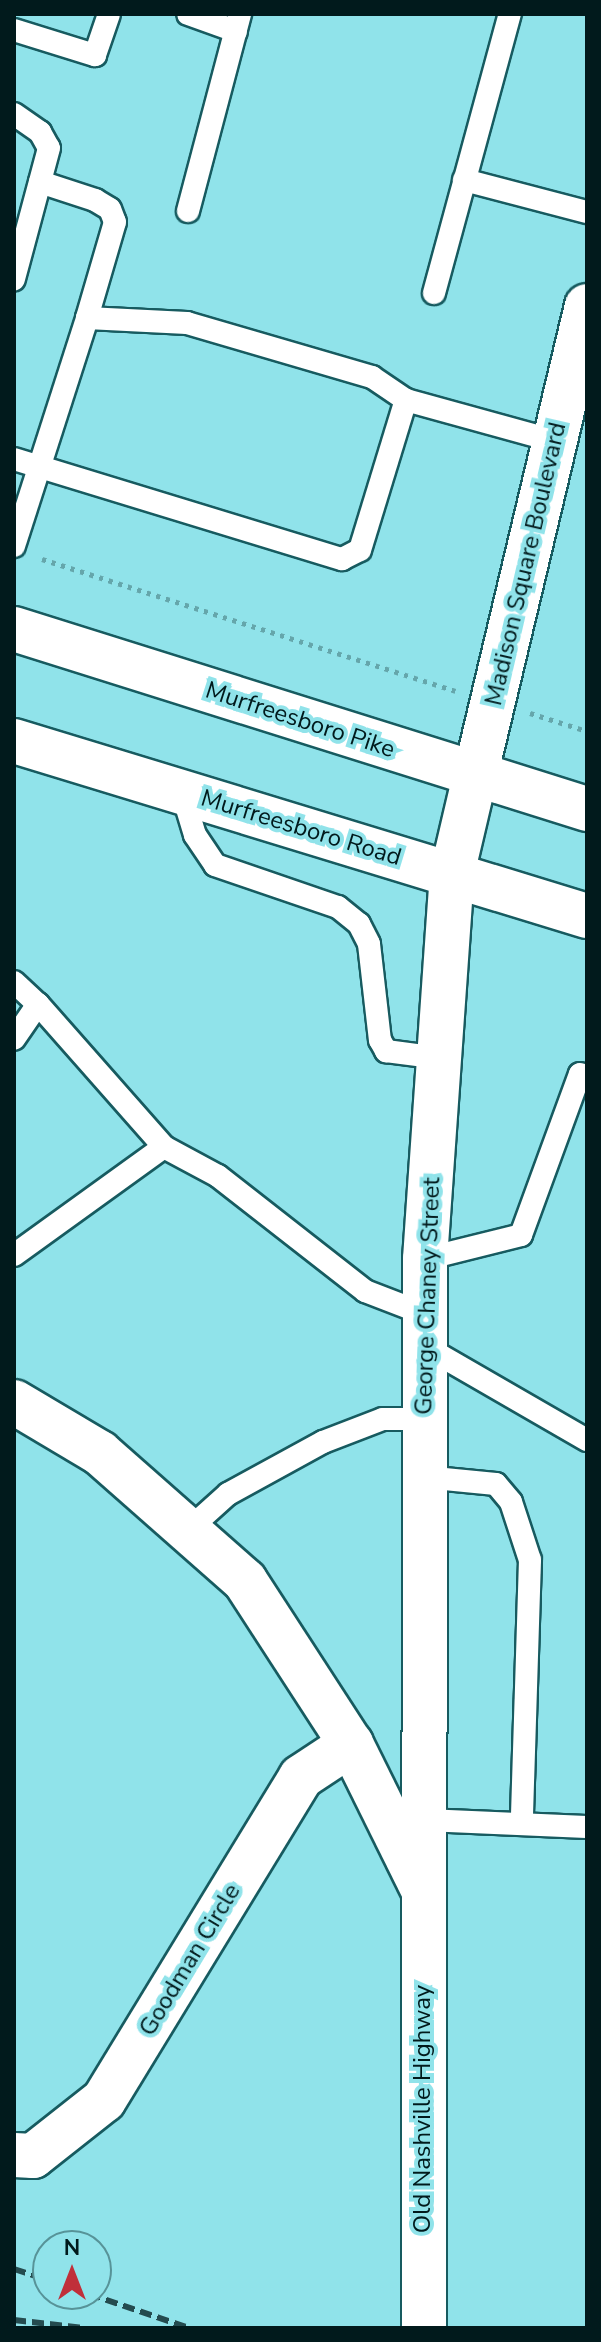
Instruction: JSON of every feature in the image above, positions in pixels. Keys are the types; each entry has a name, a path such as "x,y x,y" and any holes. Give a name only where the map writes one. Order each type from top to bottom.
{"main road":[{"name":"Madison Square Boulevard","path":"475,776 587,306"},
{"name":"Murfreesboro Pike","path":"14,629 587,809"},
{"name":"Murfreesboro Road","path":"14,741 587,916"},
{"name":"George Chaney Street","path":"425,1820 425,1259 452,874 475,776"},
{"name":"Old Nashville Highway","path":"14,1402 100,1453 245,1581 351,1744 423,1890"},
{"name":"Goodman Circle","path":"14,2155 33,2156 104,2100 301,1777 351,1744"},
{"name":"Old Nashville Highway","path":"424,2328 425,1820"}],"lane":[{"path":"14,30 95,55 109,14"},
{"path":"188,14 238,22 188,211"},
{"path":"434,293 510,14"},
{"path":"14,114 40,132 49,148 14,279"},
{"path":"464,180 587,212"},
{"path":"22,550 40,466 115,222 110,209 95,200 40,182"},
{"path":"87,318 187,323 372,377 406,400 555,441"},
{"path":"14,459 330,556 352,557 360,550 406,400"},
{"path":"182,792 195,835 215,865 338,907 359,924 369,944 380,1040 386,1051 439,1058"},
{"path":"14,982 38,1004 164,1147 218,1176 365,1291 587,1440"},
{"path":"14,1039 38,1004"},
{"path":"425,1259 521,1235 580,1074 587,1076"},
{"path":"14,1255 164,1147"},
{"path":"188,1530 228,1494 323,1442 383,1419 424,1419"},
{"path":"424,1477 496,1484 511,1502 530,1560 522,1821"},
{"path":"425,1820 522,1821 587,1827"}],"path":[{"path":"22,550 587,731"}],"railway":[{"path":"14,2269 32,2275"},
{"path":"112,2302 189,2328"},
{"path":"14,2320 84,2328"}]}
